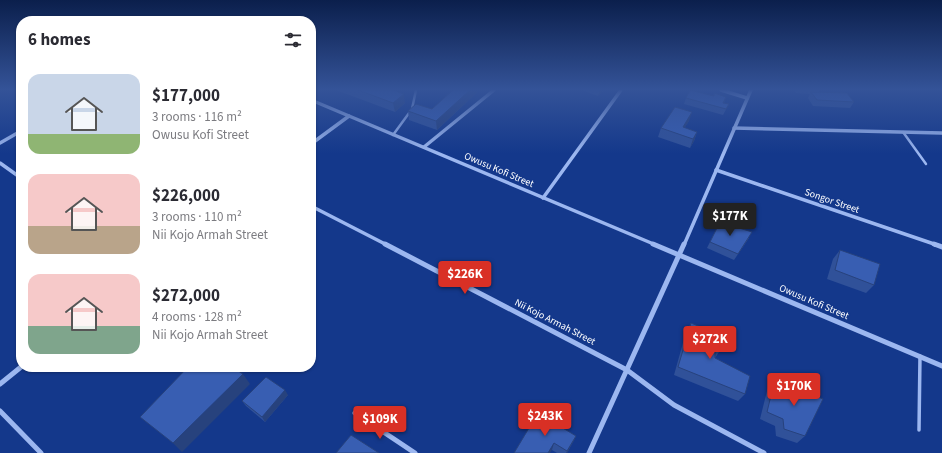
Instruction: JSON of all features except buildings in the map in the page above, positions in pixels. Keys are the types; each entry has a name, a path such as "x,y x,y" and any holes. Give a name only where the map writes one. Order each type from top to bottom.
{"street":[{"name":"Owusu Kofi Street","path":"337,111 942,366"},
{"path":"424,148 468,111"},
{"path":"543,198 606,111"},
{"path":"589,453 679,256 741,111"},
{"path":"316,140 349,116"},
{"path":"734,128 942,133"},
{"path":"0,143 16,134"},
{"path":"0,163 16,174"},
{"name":"Songor Street","path":"716,170 942,247"},
{"name":"Nii Kojo Armah Street","path":"316,209 627,370 641,383 707,423 764,453"},
{"path":"0,384 16,371"},
{"path":"0,411 41,453"},
{"path":"355,413 415,453"}],"lane":[{"path":"393,134 402,124 410,111"},
{"path":"903,132 926,164"},
{"path":"919,430 920,356"}]}
